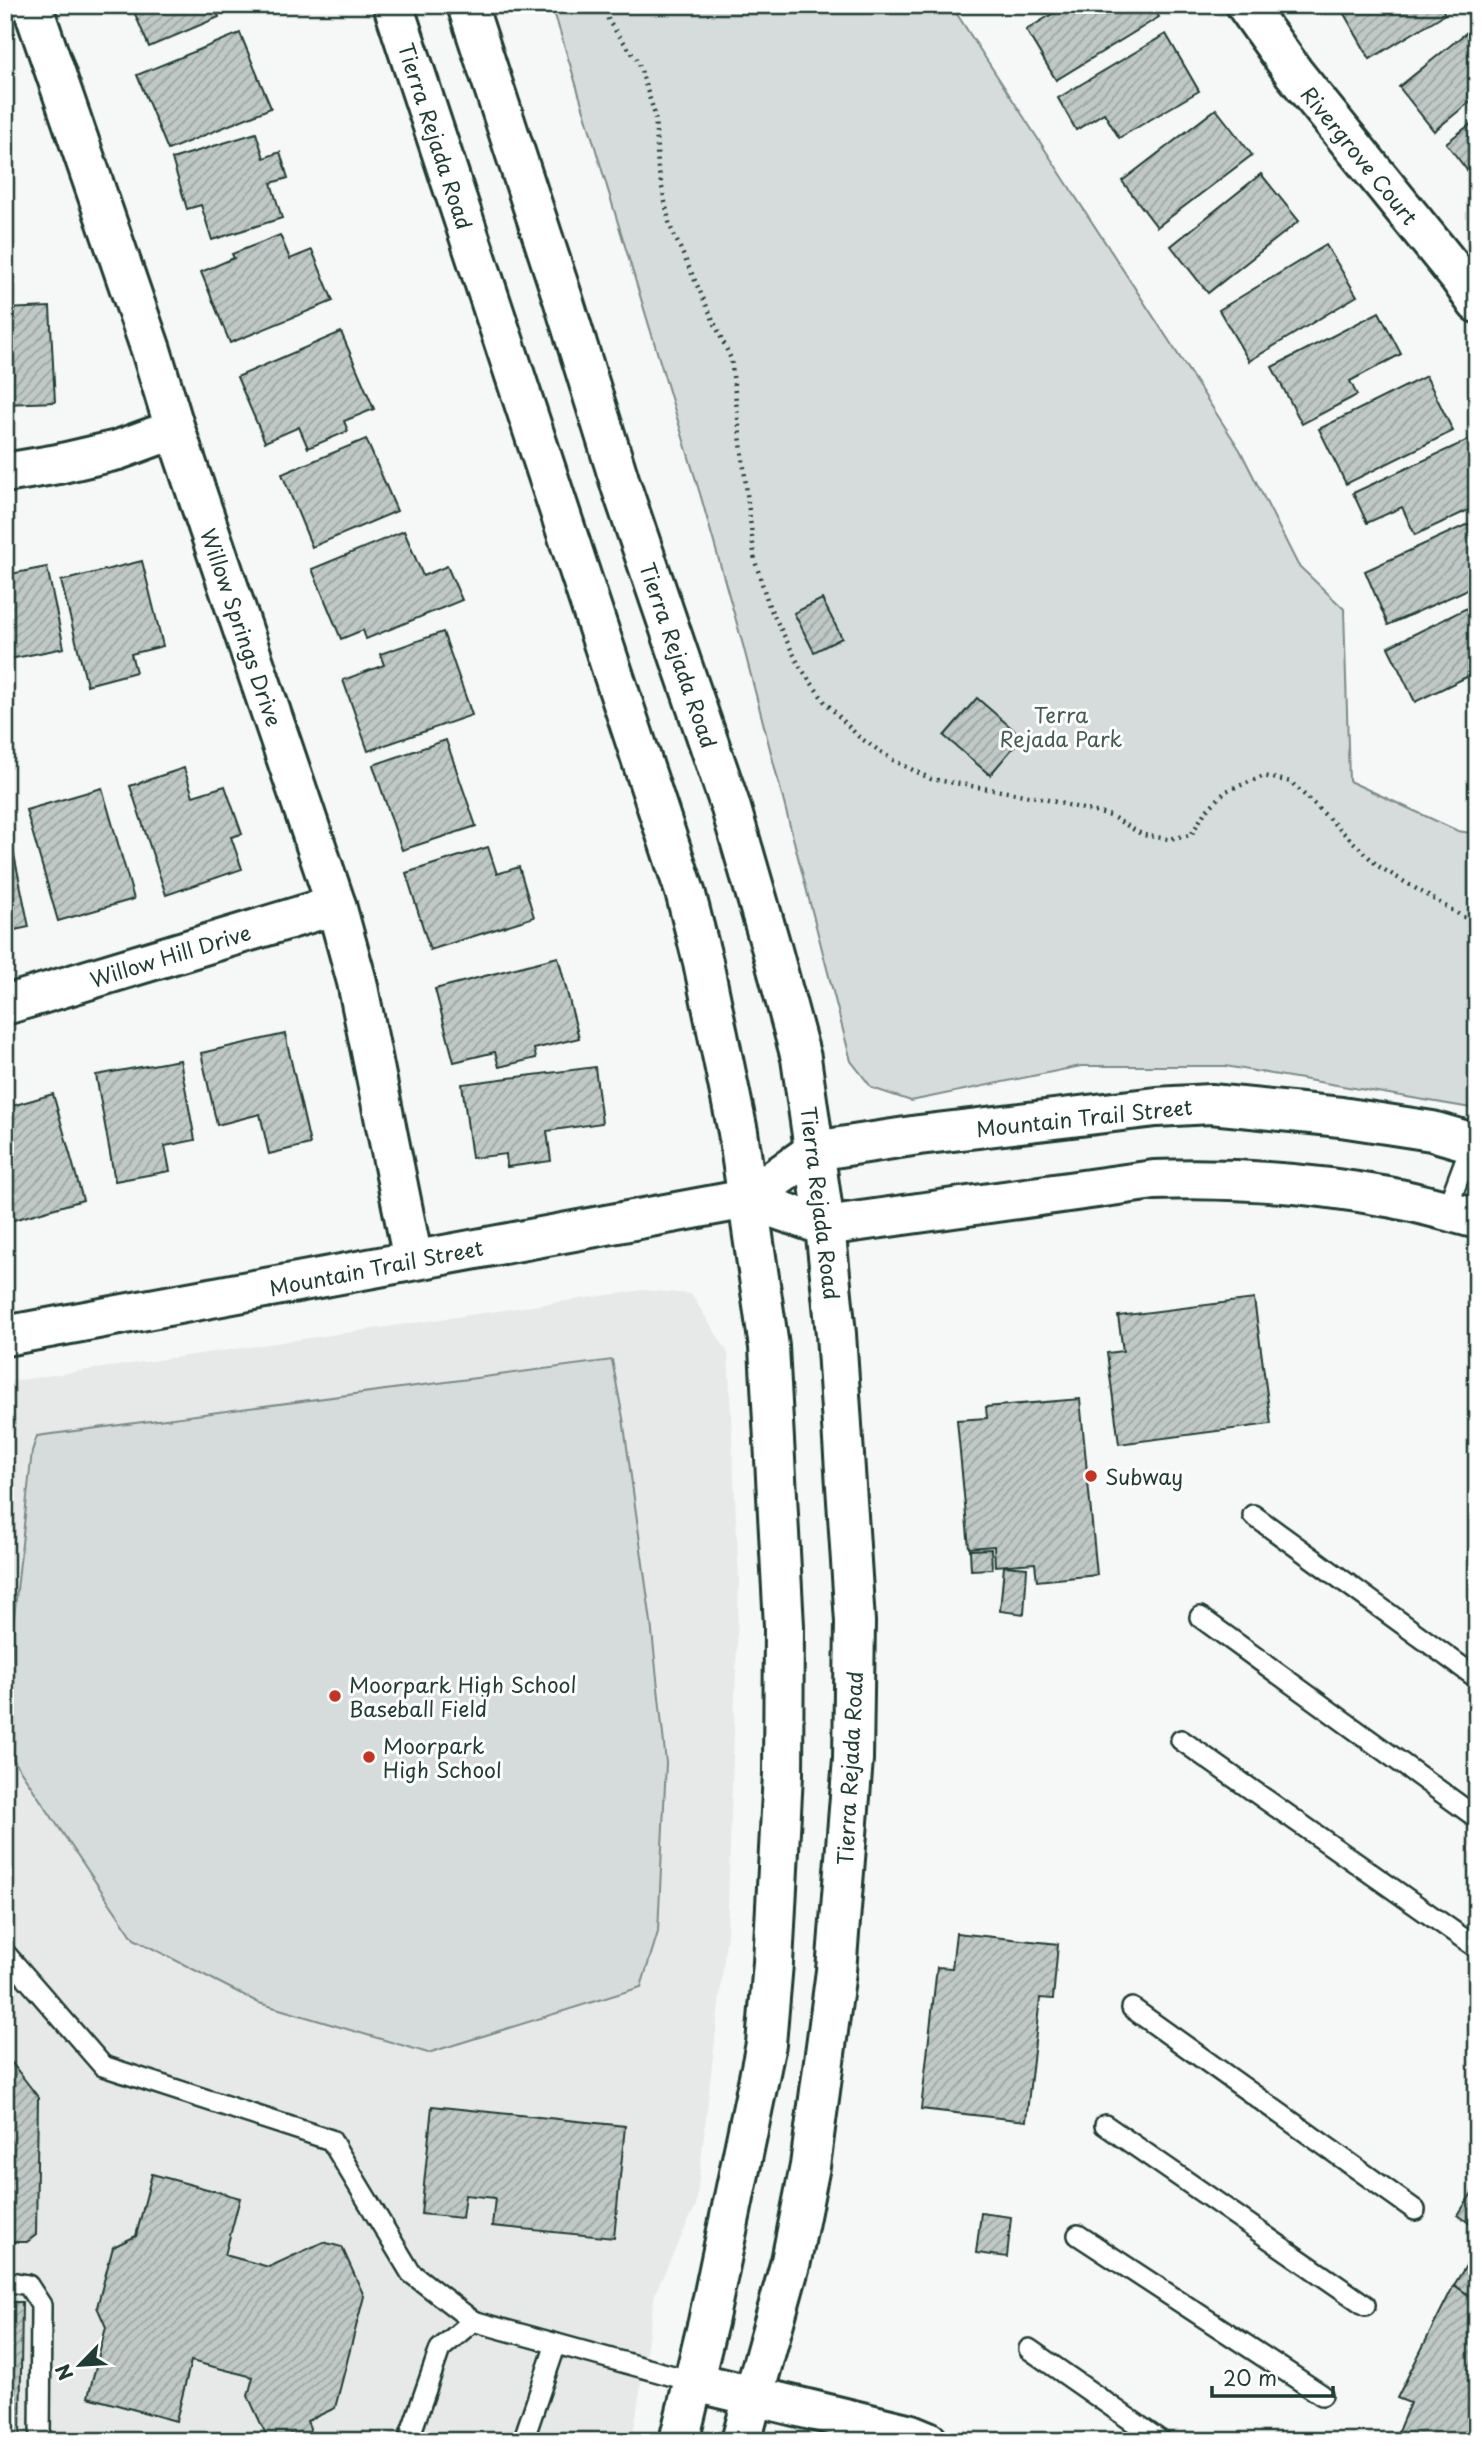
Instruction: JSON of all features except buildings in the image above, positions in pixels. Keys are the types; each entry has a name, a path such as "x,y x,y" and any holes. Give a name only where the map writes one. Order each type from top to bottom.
{"main road":[{"name":"Willow Springs Drive","path":"32,5 152,350 175,429 336,905 357,982 414,1260"},
{"name":"Tierra Rejada Road","path":"393,5 686,895 703,962 738,1132 769,1347 784,1626 783,1774 773,1963 766,2044 743,2163 695,2382 679,2441"},
{"name":"Tierra Rejada Road","path":"467,5 622,489 734,818 801,1058 825,1226 836,1334 855,1622 853,1759 836,1971 810,2166 791,2261 755,2399 741,2441"},
{"name":"Rivergrove Court","path":"1245,5 1294,73 1459,277 1477,303"},
{"path":"5,472 58,464 118,450 175,429"},
{"name":"Willow Hill Drive","path":"5,1005 336,905"},
{"name":"Mountain Trail Street","path":"5,1336 747,1199 814,1151 919,1135 1156,1107 1210,1104 1341,1117 1475,1139"},
{"name":"Mountain Trail Street","path":"747,1199 825,1226 1154,1180 1199,1178 1267,1181 1389,1197 1461,1215"},
{"path":"695,2382 755,2399 911,2434 928,2441"}],"lane":[{"path":"1461,1215 1475,1139"},
{"path":"1253,1515 1477,1678"},
{"path":"1200,1617 1477,1818"},
{"path":"1181,1740 1477,1948"},
{"path":"5,1953 103,2066 331,2140 411,2273 473,2321 695,2382"},
{"path":"1132,2008 1415,2210"},
{"path":"1105,2125 1365,2305"},
{"path":"1078,2235 1322,2395"},
{"path":"5,2281 29,2286 41,2305 40,2441"},
{"path":"408,2441 440,2349 473,2321"},
{"path":"523,2441 555,2344"},
{"path":"1029,2349 1161,2441"}],"path":[{"path":"603,5 609,22 638,61 656,115 658,168 670,226 731,359 755,561 769,606 800,667 825,702 859,737 893,760 931,779 1036,797 1099,812 1143,835 1169,839 1191,835 1205,812 1226,791 1264,776 1291,782 1378,866 1477,925"}],"shaded area":[{"name":"Moorpark High School","path":"643,1290 691,1294 728,1353 739,1580 727,1934 696,2205 655,2293 634,2429 629,2441 5,2441 5,1382"}],"green space":[{"name":"Terra Rejada Park","path":"552,5 951,5 1240,450 1298,565 1344,609 1349,781 1458,831 1477,834 1477,1109 1225,1066 1081,1066 911,1101 872,1088 851,1061 743,645"},
{"name":"Moorpark High School Baseball Field","path":"612,1360 623,1418 651,1622 666,1763 658,1932 641,1987 428,2053 259,2003 134,1939 10,1755 12,1636 32,1451 37,1436"}],"place":[{"name":"Subway","path":"1091,1476"},
{"name":"Moorpark High School Baseball Field","path":"335,1696"},
{"name":"Moorpark High School","path":"369,1757"}]}
